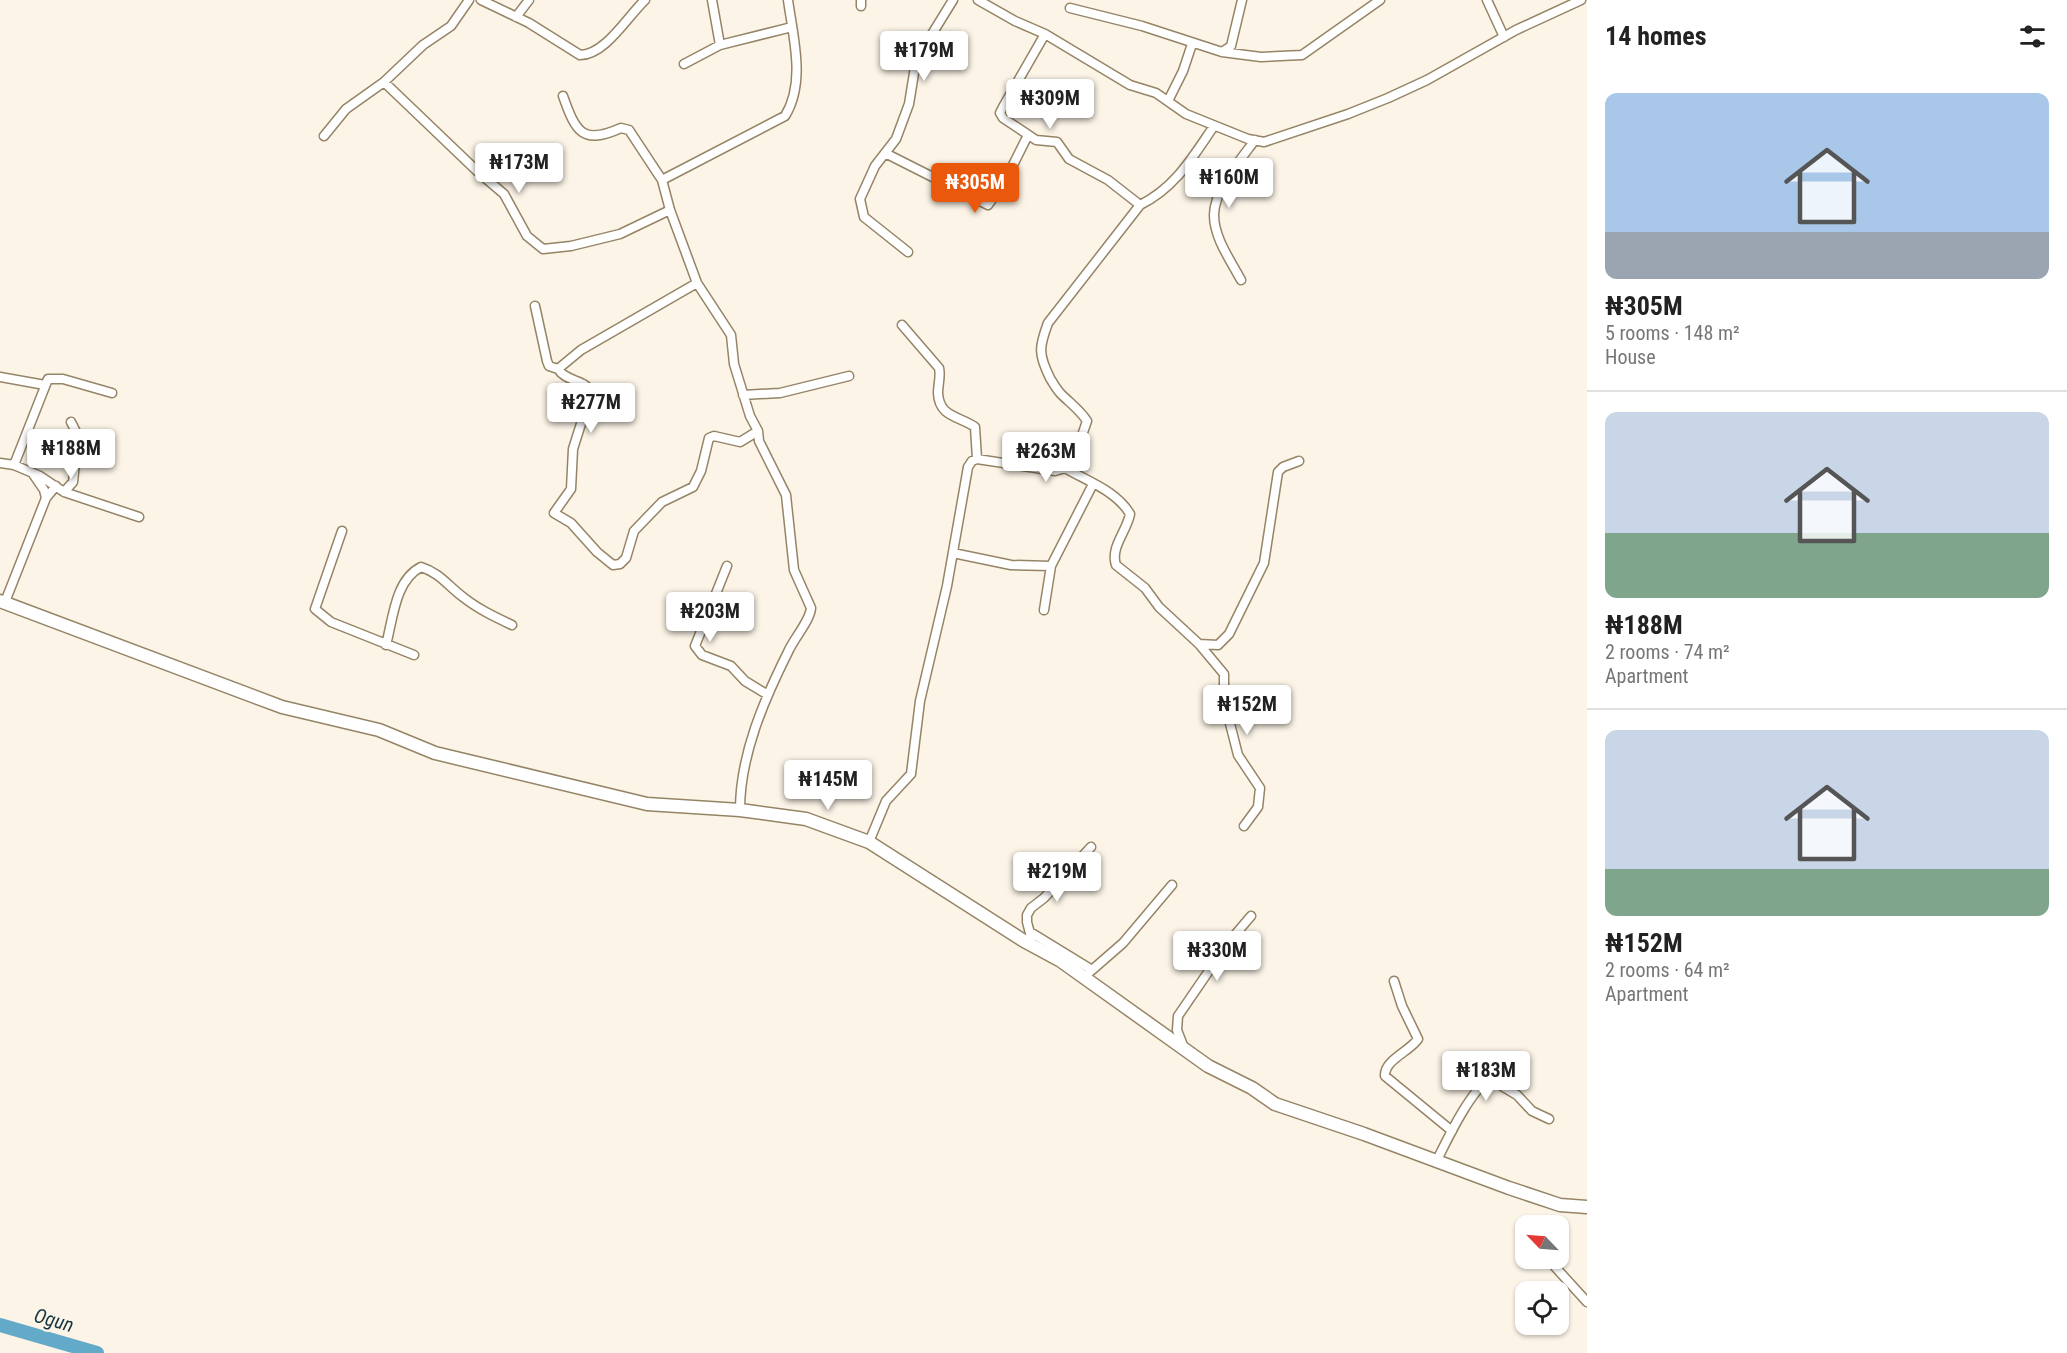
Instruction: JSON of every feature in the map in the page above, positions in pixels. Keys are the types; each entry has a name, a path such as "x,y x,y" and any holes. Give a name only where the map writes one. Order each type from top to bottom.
{"street":[{"path":"324,136 346,109 384,82 423,45 451,26 469,0"},
{"path":"481,0 516,17 580,55 588,55 597,51 645,0"},
{"path":"516,17 528,0"},
{"path":"712,0 720,45"},
{"path":"663,180 784,116 788,110 796,80 797,63 788,0"},
{"path":"908,252 864,217 860,199 875,166 896,139 909,104 915,67 924,47 953,0"},
{"path":"978,0 1015,21 1045,34 1130,85 1156,93 1186,114 1255,141 1264,142 1378,102 1427,80 1504,37 1581,0"},
{"path":"1221,52 1231,46 1242,0"},
{"path":"1070,8 1142,26 1221,52 1261,57 1302,55 1380,0"},
{"path":"1487,0 1504,37"},
{"path":"684,64 720,45 792,27"},
{"path":"1045,34 1000,113 1008,122 1028,135 1046,143 1057,142 1069,159 1108,180 1140,205"},
{"path":"1168,101 1183,71 1192,44"},
{"path":"1231,46 1241,55"},
{"path":"384,82 504,194 527,236 543,249 571,246 620,234 670,210"},
{"path":"563,96 567,109 582,133 590,137 602,136 621,128 629,130 663,180 670,210 696,283 731,335 734,364 743,395 758,431 759,441 786,495 794,570 812,608 811,614 797,633 768,695 740,784 740,810"},
{"path":"869,842 886,801 911,774 920,701 953,553 968,467 972,461 977,459 1055,471 1065,468 1079,444 1087,421 1056,388 1042,362 1041,341 1048,323 1140,205 1157,197 1176,180 1214,126"},
{"path":"885,153 988,205 1005,181 1028,135"},
{"path":"1241,280 1222,245 1214,215 1228,178 1255,141"},
{"path":"558,369 581,350 696,283"},
{"path":"536,306 549,366 558,369 562,375 586,385 591,392 573,449 571,489 554,513 571,523 597,552 614,565 620,564 626,558 634,531 662,501 693,487 709,438 714,436 740,442 758,431"},
{"path":"902,325 939,368 939,402 943,410 950,416 973,425 976,429 977,459"},
{"path":"743,395 780,393 849,376"},
{"path":"0,377 45,385"},
{"path":"14,465 45,385 50,378 63,379 112,393"},
{"path":"70,422 77,434 74,482 46,498 2,602 282,707 379,730 435,753 647,804 740,810 806,819 869,842 1027,937 1061,961 1088,974 1208,1066 1252,1088 1275,1104 1437,1160 1509,1188 1560,1204 1587,1207"},
{"path":"1198,644 1218,645 1229,634 1236,622 1264,562 1278,472 1283,467 1299,461"},
{"path":"0,463 14,465 49,480 61,489 139,517"},
{"path":"1065,468 1125,505 1130,514 1127,527 1116,547 1116,565 1145,588 1159,607 1198,644 1224,674 1224,700 1238,756 1260,788 1258,807 1244,826"},
{"path":"33,474 41,484 46,498"},
{"path":"1044,610 1051,566 1093,484"},
{"path":"342,531 315,609 331,622 414,655"},
{"path":"953,553 1011,565 1051,566"},
{"path":"727,566 695,646 702,654 732,666 745,681 768,695"},
{"path":"386,645 403,582 411,572 421,567 444,578 463,597 483,611 512,625"},
{"path":"1027,937 1027,915 1031,908 1090,847"},
{"path":"1088,974 1133,932 1172,885"},
{"path":"1184,1049 1177,1030 1178,1016 1228,943 1251,916"},
{"path":"1394,981 1402,1006 1418,1039 1384,1070 1385,1076 1452,1131"},
{"path":"1437,1160 1472,1099 1490,1078 1517,1095 1532,1111 1549,1119"},
{"path":"1557,1269 1587,1302"}],"waterway":[{"name":"Ogun","path":"0,1325 97,1353"}]}
